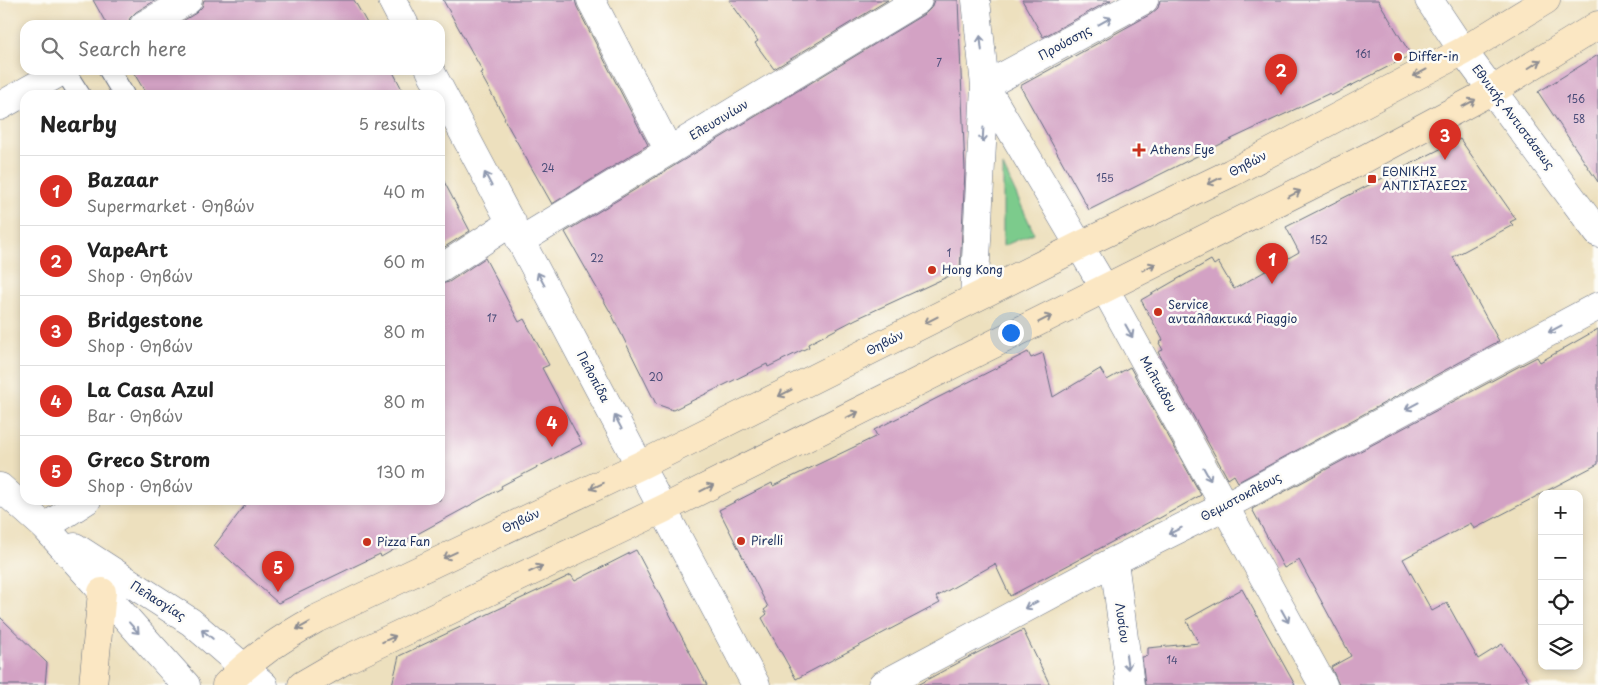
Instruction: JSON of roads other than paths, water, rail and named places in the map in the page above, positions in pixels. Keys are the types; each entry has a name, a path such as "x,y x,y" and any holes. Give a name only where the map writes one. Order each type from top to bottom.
{"main road":[{"name":"Θηβών","path":"226,685 244,666 274,642 316,619 641,465 1079,246 1231,173 1463,51 1546,0"},
{"path":"302,685 345,660 663,509 1366,158 1493,90 1598,26"},
{"path":"93,685 102,592"}],"street":[{"path":"153,20 188,0"},
{"path":"392,0 402,20"},
{"path":"592,0 669,151"},
{"name":"Ελευσινίων","path":"445,266 669,151 918,0"},
{"path":"974,298 985,86 976,0"},
{"name":"Προύσσης","path":"985,86 1144,0"},
{"name":"Εθνικής Αντιστάσεως","path":"1429,0 1463,51 1598,233"},
{"path":"28,90 55,75"},
{"name":"Πελοπίδα","path":"433,75 441,90"},
{"name":"Μιλτιάδου","path":"985,86 1105,289 1323,685"},
{"path":"0,106 20,95"},
{"name":"Πελοπίδα","path":"445,98 756,685"},
{"name":"Θεμιστοκλέους","path":"882,685 1114,561 1225,506 1598,306"},
{"name":"Πελασγίας","path":"0,487 20,505"},
{"name":"Πελασγίας","path":"20,505 45,527 186,685"},
{"path":"45,527 79,505"},
{"name":"Πελασγίας","path":"45,527 126,582 191,622 264,685"},
{"name":"Λυσίου","path":"1114,561 1130,685"}],"lane":[{"path":"67,75 77,90"},
{"path":"112,75 121,90"}],"place":[{"name":"Differ-in","path":"1398,57"},
{"name":"VapeArt","path":"1281,95"},
{"name":"Athens Eye","path":"1139,150"},
{"name":"Bridgestone","path":"1445,160"},
{"name":"ΕΘΝΙΚΗΣ ΑΝΤΙΣΤΑΣΕΩΣ","path":"1372,179"},
{"name":"Hong Kong","path":"932,270"},
{"name":"Bazaar","path":"1272,284"},
{"name":"Service ανταλλακτικά Piaggio","path":"1158,312"},
{"name":"La Casa Azul","path":"552,447"},
{"name":"Pirelli","path":"741,541"},
{"name":"Pizza Fan","path":"367,542"},
{"name":"Greco Strom","path":"278,592"}]}
